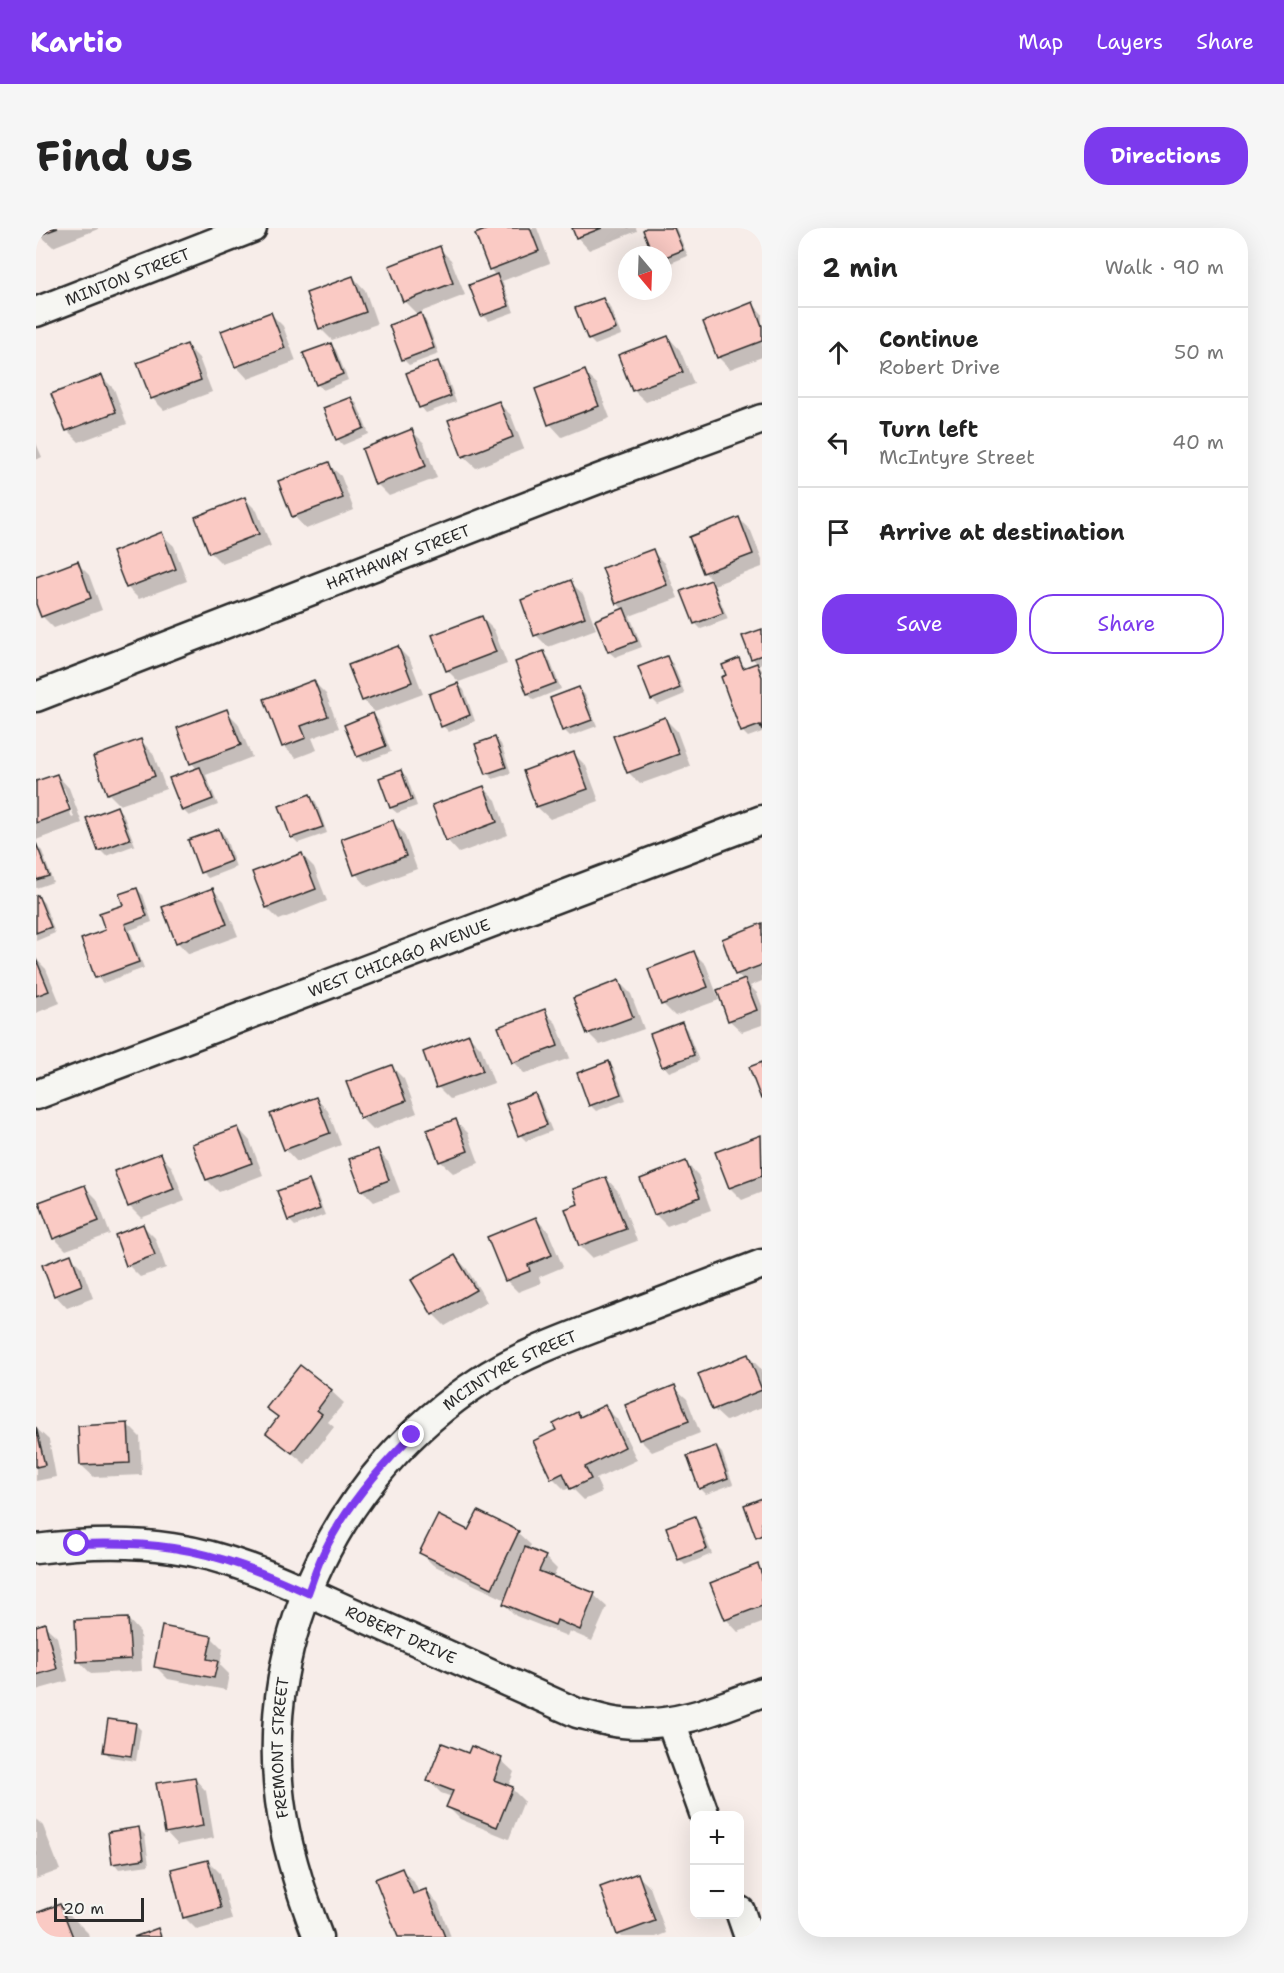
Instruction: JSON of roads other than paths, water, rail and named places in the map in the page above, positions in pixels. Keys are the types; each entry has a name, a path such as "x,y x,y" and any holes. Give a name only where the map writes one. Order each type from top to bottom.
{"street":[{"name":"MINTON STREET","path":"36,312 252,228"},
{"name":"HATHAWAY STREET","path":"36,697 590,482 762,419"},
{"name":"WEST CHICAGO AVENUE","path":"36,1095 762,820"},
{"name":"MCINTYRE STREET","path":"308,1593 323,1554 335,1532 386,1462 433,1416 480,1381 558,1342 762,1264"},
{"name":"ROBERT DRIVE","path":"36,1549 77,1544 125,1543 174,1548 221,1559 268,1575 577,1713 620,1723 671,1722 708,1713 762,1692"},
{"name":"FREMONT STREET","path":"308,1593 294,1632 283,1682 277,1765 280,1802 291,1862 318,1937"},
{"path":"671,1722 704,1811"},
{"path":"743,1919 749,1937"}]}
